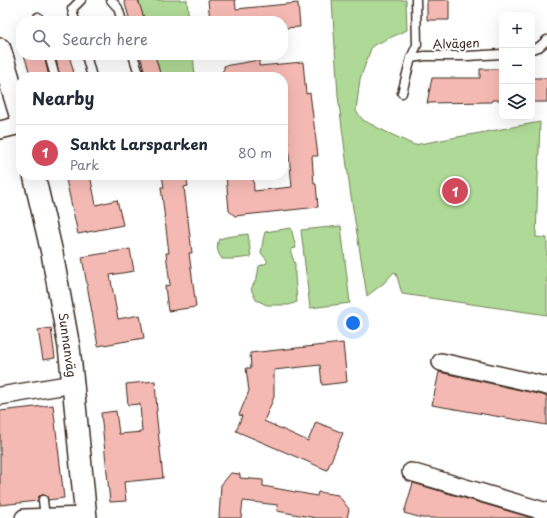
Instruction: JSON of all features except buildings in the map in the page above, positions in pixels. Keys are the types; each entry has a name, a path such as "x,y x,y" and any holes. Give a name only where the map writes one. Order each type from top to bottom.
{"street":[{"path":"0,49 16,102"},
{"path":"0,130 16,126"},
{"name":"Sunnanväg","path":"35,180 52,254 69,347 86,517"},
{"path":"441,362 547,386"},
{"path":"0,396 73,384"},
{"path":"411,472 547,512"},
{"path":"24,518 44,512 86,517"}],"lane":[{"path":"74,16 72,9 80,0"},
{"path":"111,0 118,8 120,16"},
{"path":"402,93 411,58 417,45 416,0"},
{"path":"535,48 539,47 547,40"},
{"name":"Alvägen","path":"411,58 425,56 499,54"},
{"path":"50,60 54,72"},
{"path":"87,60 91,72"},
{"path":"135,60 138,72"}],"green space":[{"path":"138,0 187,0 189,16 143,16"},
{"path":"332,0 406,0 407,30 372,46 360,79 356,111 363,120 414,145 540,122 536,237 547,238 547,315 402,294 396,273 394,272 384,283 367,296 350,190 338,96"},
{"path":"156,60 193,60 195,72 160,72"},
{"path":"341,226 350,303 310,308 301,230"},
{"path":"291,228 296,248 291,249 291,253 295,264 297,302 289,305 267,305 256,300 251,289 257,278 259,266 267,263 267,260 261,253 265,232"},
{"path":"248,234 251,257 222,259 218,249 219,239"}],"place":[{"name":"Sankt Larsparken","path":"455,191"}]}
